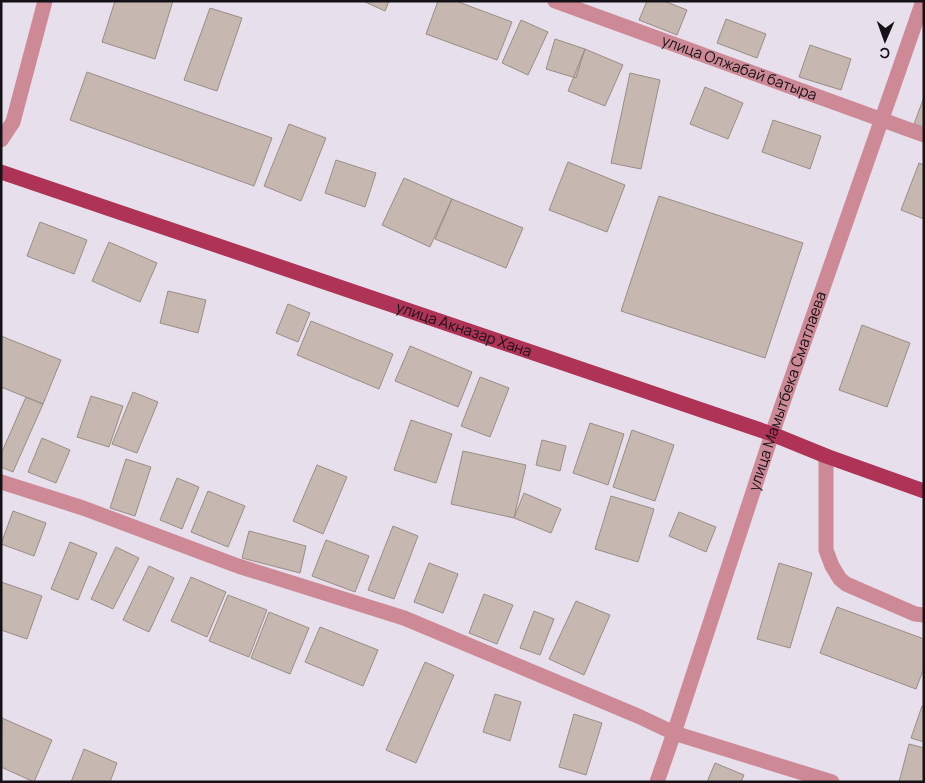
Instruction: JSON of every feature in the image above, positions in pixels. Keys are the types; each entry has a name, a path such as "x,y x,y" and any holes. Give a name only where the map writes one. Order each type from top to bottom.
{"main road":[{"name":"улица Акназар Хана","path":"1,172 772,434 826,456 924,491"}],"street":[{"path":"1,140 13,122 45,1"},
{"name":"улица Олжабай батыра","path":"555,1 924,135"},
{"name":"улица Мамытбека Сматлаева","path":"657,782 772,434 923,1"},
{"path":"826,456 826,550 832,566 840,579 846,584 916,614 924,615"},
{"path":"1,482 83,508 238,566 404,618 638,716 674,733 832,782"}],"building":[{"path":"115,1 173,1 155,59 102,42"},
{"path":"363,1 389,1 385,11"},
{"path":"438,1 456,1 512,22 497,60 426,34"},
{"path":"647,1 664,1 687,10 677,35 639,20"},
{"path":"210,8 242,18 217,91 184,80"},
{"path":"726,19 766,34 757,58 717,43"},
{"path":"521,20 548,32 528,75 502,63"},
{"path":"555,39 585,49 576,78 546,69"},
{"path":"810,45 851,59 841,90 799,77"},
{"path":"585,49 623,65 605,106 568,91"},
{"path":"87,72 272,138 254,186 70,120"},
{"path":"630,73 660,80 641,169 611,163"},
{"path":"705,87 743,103 728,139 690,124"},
{"path":"924,97 924,127 914,124"},
{"path":"773,120 821,136 810,169 762,152"},
{"path":"289,124 326,138 301,201 264,186"},
{"path":"336,160 376,173 365,207 325,193"},
{"path":"568,162 625,185 607,232 549,210"},
{"path":"919,163 924,165 924,219 901,210"},
{"path":"404,178 452,199 430,247 382,225"},
{"path":"659,196 803,243 765,358 621,311"},
{"path":"452,199 523,228 506,268 435,239"},
{"path":"40,222 87,240 74,274 27,256"},
{"path":"109,242 157,263 140,302 92,281"},
{"path":"168,291 206,300 198,333 160,323"},
{"path":"288,304 310,313 298,342 276,333"},
{"path":"311,321 393,354 379,389 297,355"},
{"path":"862,325 910,343 887,407 839,390"},
{"path":"1,336 61,360 43,404 1,387"},
{"path":"410,346 472,372 458,407 395,381"},
{"path":"480,377 509,388 490,437 461,426"},
{"path":"133,392 158,402 137,453 112,444"},
{"path":"91,396 123,406 109,447 77,437"},
{"path":"26,397 43,404 13,472 1,467 1,454"},
{"path":"411,420 452,434 436,483 394,470"},
{"path":"590,423 624,434 608,485 573,473"},
{"path":"632,430 674,445 655,501 613,487"},
{"path":"42,438 70,450 56,483 28,472"},
{"path":"542,440 566,446 560,471 536,465"},
{"path":"463,451 526,465 514,518 451,504"},
{"path":"126,459 151,467 135,516 110,508"},
{"path":"317,465 347,477 323,534 293,521"},
{"path":"177,478 199,487 182,529 160,520"},
{"path":"208,491 245,506 228,547 191,532"},
{"path":"524,493 561,509 551,533 514,518"},
{"path":"611,496 654,509 638,562 595,549"},
{"path":"13,511 46,523 34,556 1,544"},
{"path":"679,512 716,527 706,552 669,536"},
{"path":"393,526 418,536 394,599 368,590"},
{"path":"249,531 306,546 300,573 242,558"},
{"path":"326,540 369,556 355,592 312,576"},
{"path":"70,542 97,553 78,600 51,589"},
{"path":"116,547 139,558 113,609 91,599"},
{"path":"429,563 458,574 443,613 414,602"},
{"path":"779,563 812,573 790,648 757,639"},
{"path":"149,566 174,578 149,632 123,620"},
{"path":"191,577 226,592 207,637 171,621"},
{"path":"1,582 42,596 27,639 1,630"},
{"path":"484,594 513,605 497,644 469,633"},
{"path":"228,595 267,610 249,657 209,641"},
{"path":"576,601 610,615 584,675 549,659"},
{"path":"837,607 924,639 924,668 916,689 820,653"},
{"path":"534,611 554,619 540,655 520,648"},
{"path":"269,612 309,628 290,674 251,658"},
{"path":"320,627 378,650 363,686 305,662"},
{"path":"425,662 454,675 416,763 386,750"},
{"path":"495,694 521,702 510,741 483,732"},
{"path":"922,706 924,706 924,742 911,738"},
{"path":"574,714 602,723 586,775 559,767"},
{"path":"2,718 52,740 34,782 1,767"},
{"path":"909,744 924,748 924,782 899,782"},
{"path":"84,749 117,763 110,782 71,782"},
{"path":"715,763 744,775 741,782 707,782"}]}
